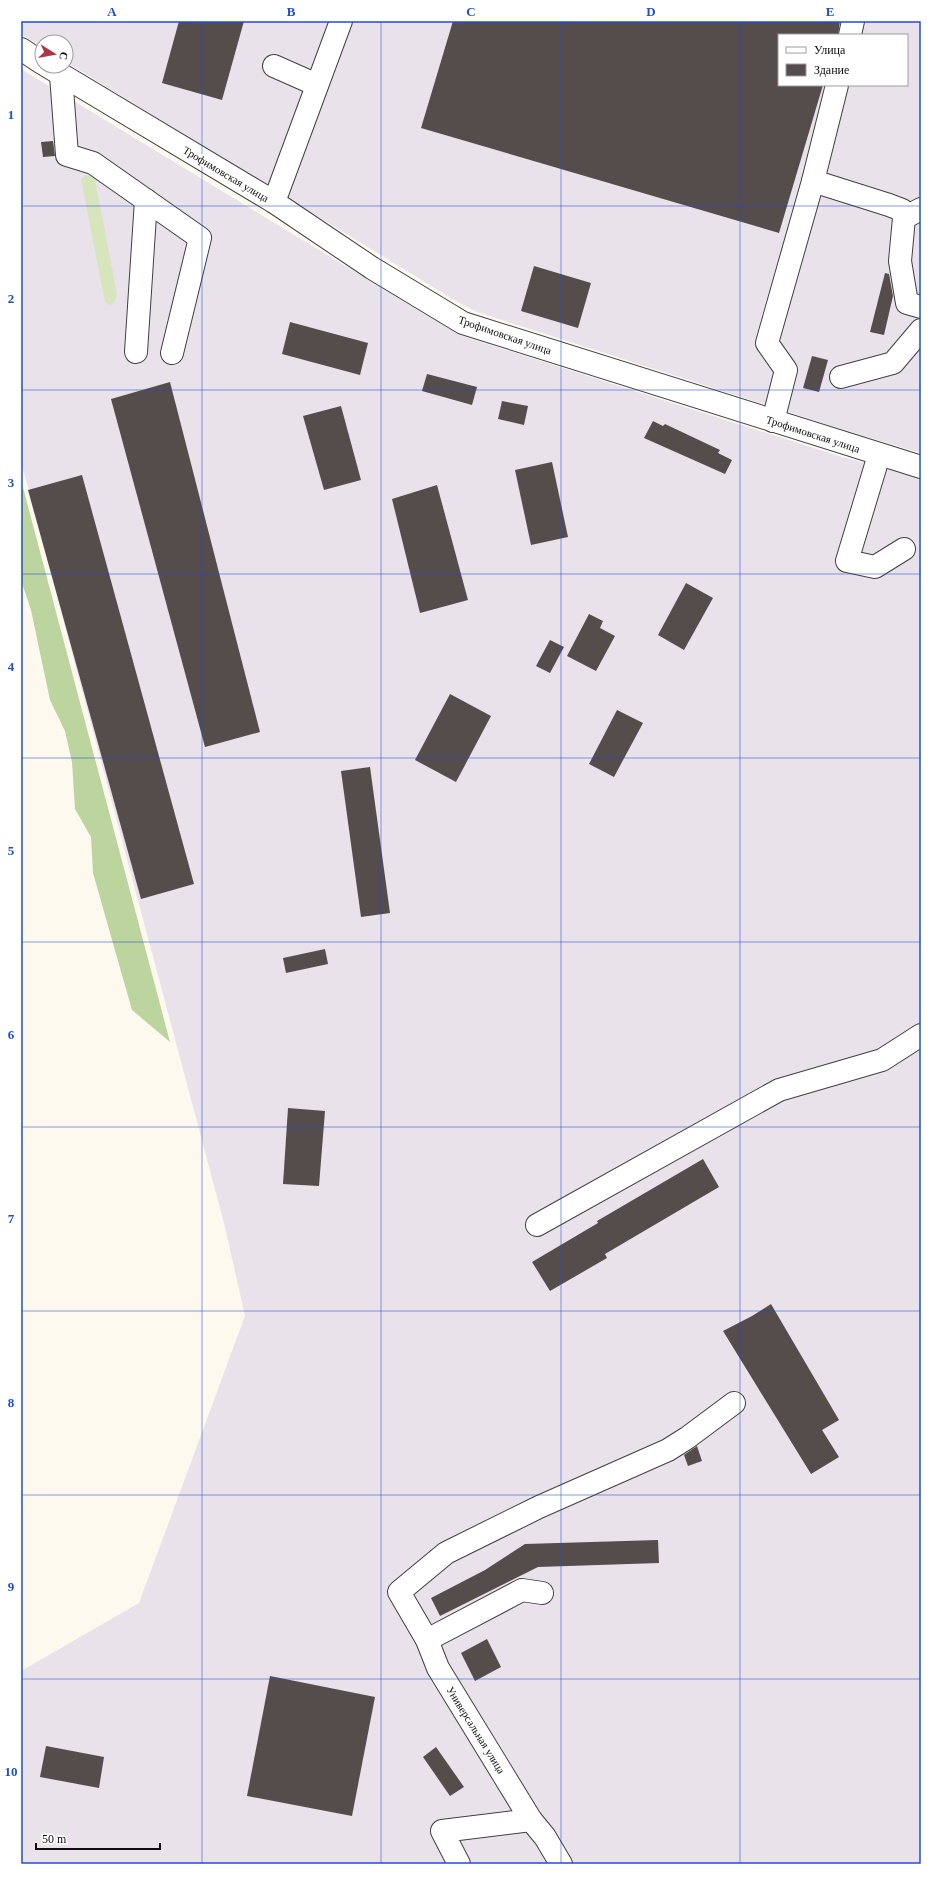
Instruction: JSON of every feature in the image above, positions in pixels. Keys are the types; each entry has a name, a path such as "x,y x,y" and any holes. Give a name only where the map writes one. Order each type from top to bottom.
{"street":[{"path":"274,202 340,21"},
{"path":"850,34 853,21"},
{"path":"21,49 34,58"},
{"path":"274,66 317,84"},
{"path":"55,74 67,155 93,162 200,238 172,353"},
{"name":"Трофимовская улица","path":"61,74 274,202 372,268 463,323 921,467"},
{"path":"773,421 786,370 767,343 813,181 837,86"},
{"path":"813,181 913,213 900,261 907,303 921,307"},
{"path":"136,352 146,200"},
{"path":"840,378 894,363 921,330"},
{"path":"879,455 847,561 875,567 904,549"},
{"path":"537,1225 779,1090 882,1060 921,1035"},
{"name":"Универсальная улица","path":"561,1864 545,1837 531,1820 438,1668 427,1640 399,1592 446,1553 539,1507 668,1450 687,1438 734,1403"},
{"path":"427,1640 522,1590 542,1593"},
{"path":"459,1864 442,1831 531,1820"}],"shaded area":[{"path":"21,21 921,21 921,453 847,431 477,312 459,303 74,67 74,34 34,34 34,42 21,34"},
{"path":"21,69 459,335 842,457 921,477 921,1864 21,1864 21,1671 139,1603 245,1316 224,1223 21,461"}],"green space":[{"path":"87,175 95,179 117,295 114,303 110,305 105,302 81,179"},
{"path":"21,480 170,1042 132,1010 93,873 91,837 75,809 72,762 65,731 50,700 31,610 21,580"}],"building":[{"path":"179,21 244,21 222,100 162,83"},
{"path":"453,21 840,21 838,34 778,34 778,86 823,86 779,233 421,128"},
{"path":"53,141 55,156 43,157 41,142"},
{"path":"534,266 591,283 578,328 521,311"},
{"path":"885,273 889,274 893,296 884,335 870,332"},
{"path":"290,322 368,343 360,375 282,354"},
{"path":"812,356 828,360 819,392 803,388"},
{"path":"427,374 477,387 472,405 422,391"},
{"path":"170,382 260,732 205,747 111,399"},
{"path":"502,401 528,406 524,425 498,419"},
{"path":"341,406 361,480 324,490 303,416"},
{"path":"653,421 663,426 665,424 720,450 718,453 732,460 725,474 644,438"},
{"path":"552,462 568,537 531,545 515,470"},
{"path":"82,475 194,884 141,899 28,490"},
{"path":"437,485 468,600 420,613 392,499"},
{"path":"686,583 713,598 684,650 658,635"},
{"path":"589,614 603,621 600,628 615,636 596,671 567,656"},
{"path":"550,640 564,647 550,673 536,666"},
{"path":"450,694 491,716 456,782 415,760"},
{"path":"617,710 643,723 614,777 589,764"},
{"path":"370,767 390,913 361,917 341,771"},
{"path":"325,949 328,964 286,973 283,958"},
{"path":"288,1108 325,1111 319,1186 283,1184"},
{"path":"703,1159 719,1187 605,1254 607,1258 550,1291 532,1262 598,1223 597,1221"},
{"path":"771,1304 839,1420 822,1430 839,1457 811,1474 723,1331"},
{"path":"697,1446 702,1461 688,1466 684,1455"},
{"path":"658,1540 659,1563 538,1567 440,1616 431,1598 485,1570 525,1544"},
{"path":"487,1639 501,1667 475,1681 461,1653"},
{"path":"270,1676 375,1697 352,1816 247,1796"},
{"path":"46,1746 104,1757 99,1788 40,1777"},
{"path":"436,1747 464,1787 450,1796 423,1757"}]}
